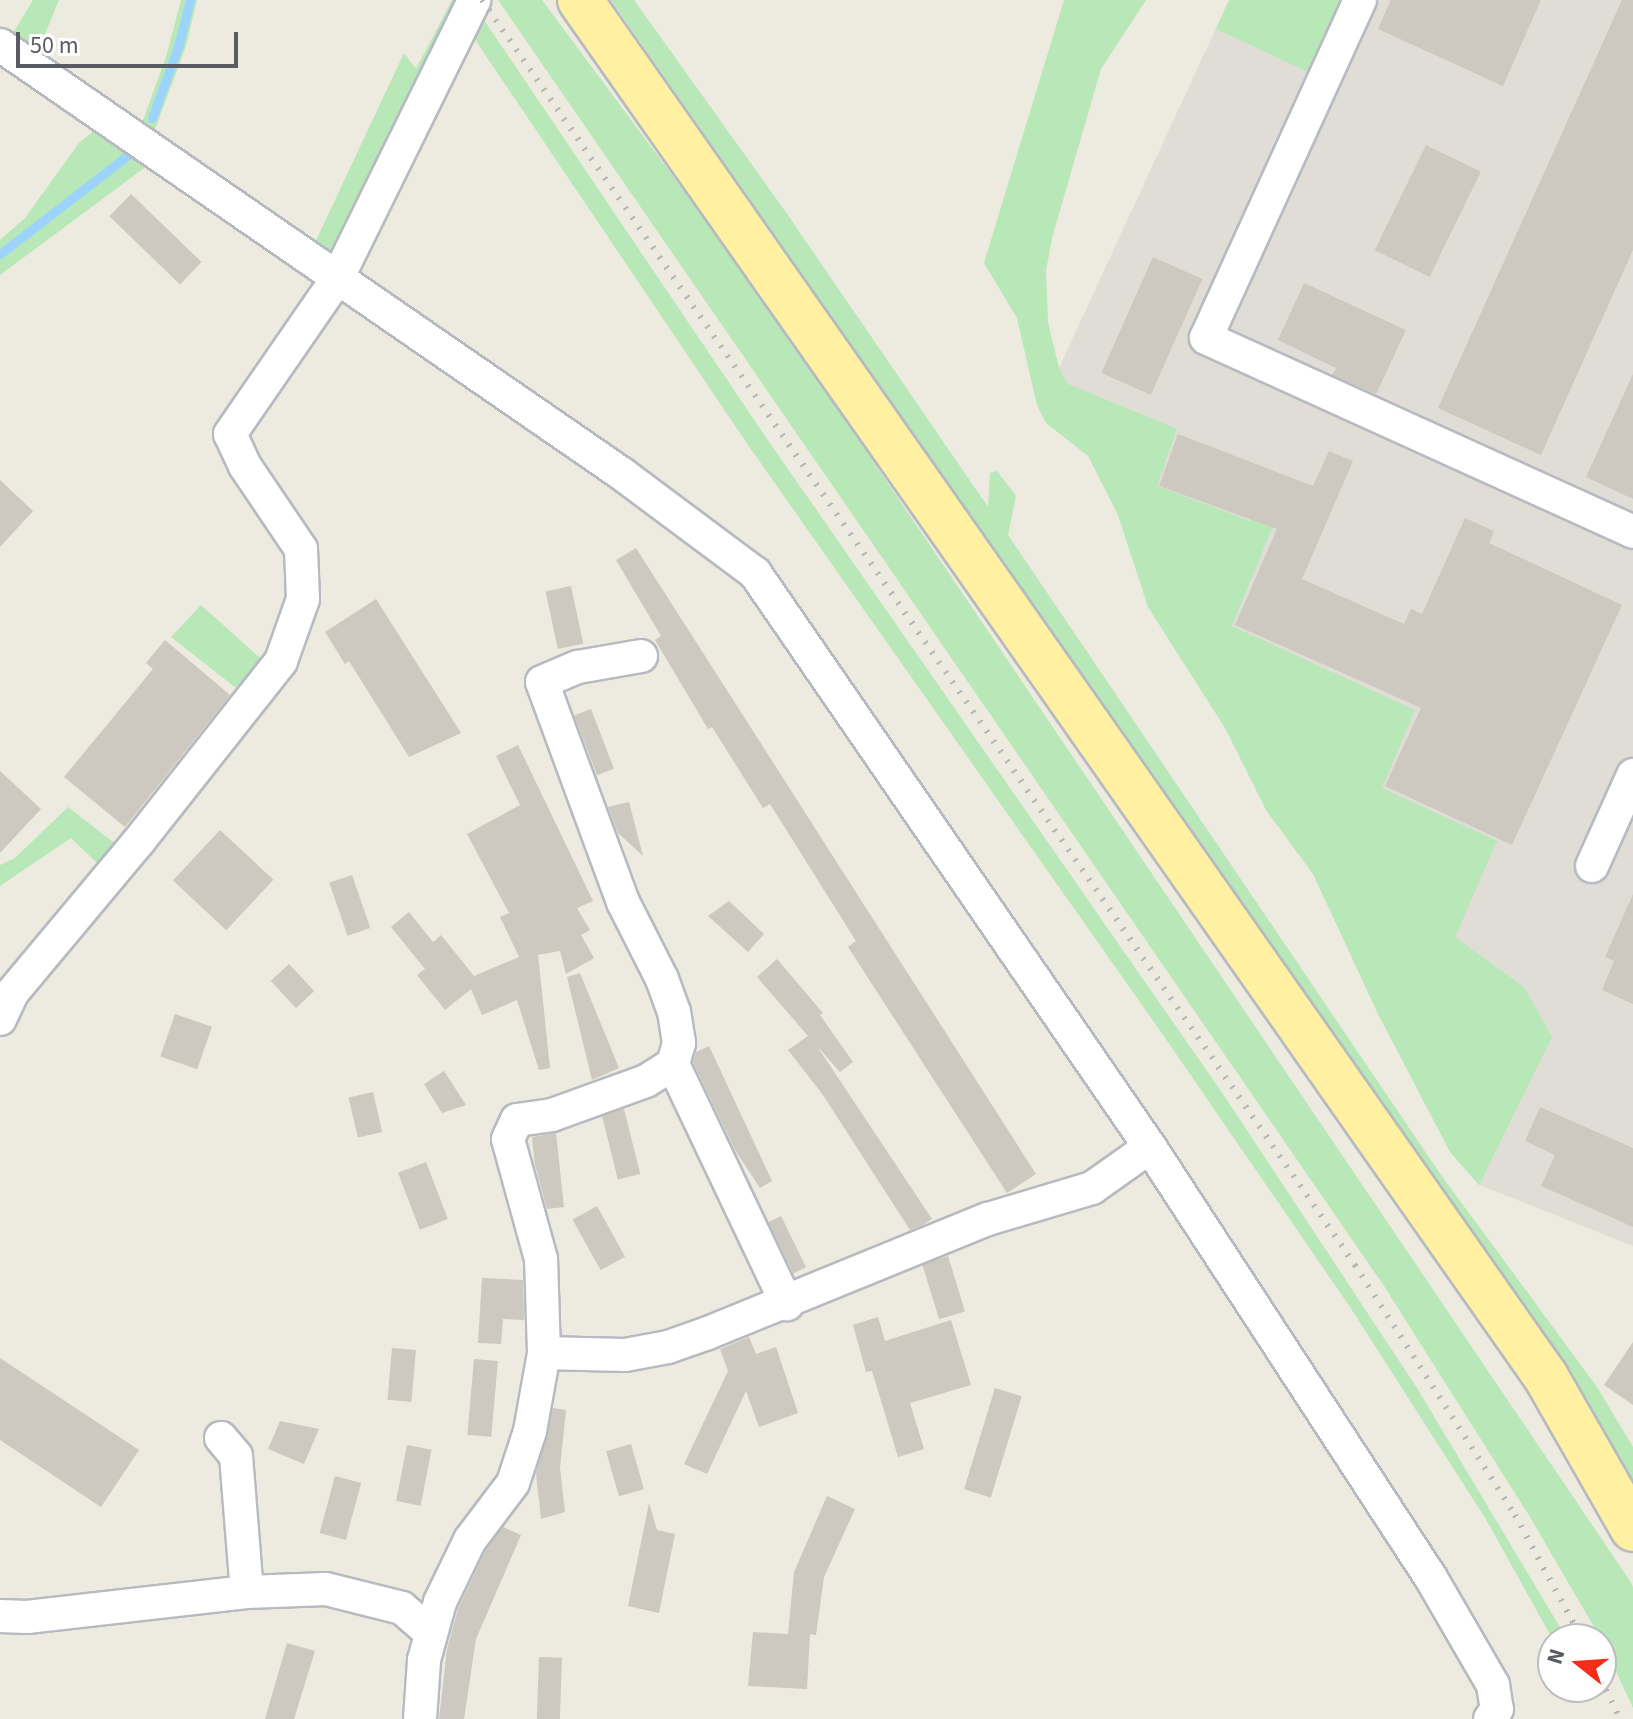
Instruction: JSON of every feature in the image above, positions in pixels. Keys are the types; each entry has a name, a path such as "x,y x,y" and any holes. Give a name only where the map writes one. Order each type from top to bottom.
{"main road":[{"path":"580,0 1546,1377 1633,1529"}],"street":[{"path":"0,1019 12,993 139,841 281,661 303,599 301,549 245,466 230,434 337,279 474,0"},
{"path":"1360,0 1206,338 1633,532"},
{"path":"0,45 622,474 755,573 1150,1147 1431,1578 1493,1685 1497,1709 1490,1719"},
{"path":"641,656 578,667 542,682 623,902 674,1012 679,1043 673,1064 787,1304"},
{"path":"1592,866 1633,775"},
{"path":"420,1719 424,1660 440,1602 470,1540 513,1483 530,1431 544,1353 541,1259 508,1139 517,1120 566,1110 646,1081 673,1064"},
{"path":"544,1353 625,1355 668,1347 787,1304 988,1219 1092,1188 1150,1147"},
{"path":"221,1438 236,1456 247,1592"},
{"path":"0,1616 27,1617 247,1592 326,1589 402,1608 431,1633"}],"shaded area":[{"path":"1229,0 1633,0 1633,1246 1479,1185 1241,700 1059,368"}],"green space":[{"path":"33,0 59,0 43,39 28,52 10,38"},
{"path":"181,0 197,0 186,46 151,140 142,123 166,57"},
{"path":"452,0 466,0 334,253 325,254 313,247 404,53 416,69"},
{"path":"498,0 542,0 756,288 1630,1581 1633,1587 1633,1708 1617,1674 1617,1623 1592,1623 1530,1517 1384,1286"},
{"path":"611,0 634,0 785,211 988,507 990,473 997,471 1016,496 1008,535 1441,1175 1597,1387 1633,1447 1633,1480 1587,1405 1424,1180 972,519"},
{"path":"1064,0 1146,0 1101,69 1052,238 1046,271 1048,322 1059,368 1068,384 1177,429 1157,486 1250,521 1268,472 1291,482 1232,626 1415,710 1382,788 1497,841 1455,937 1524,987 1552,1037 1479,1185 1450,1152 1377,1012 1313,874 1266,810 1225,728 1148,607 1118,515 1088,456 1046,423 1037,405 1017,318 984,263"},
{"path":"1229,0 1351,0 1317,76 1216,29"},
{"path":"482,17 765,436 1223,1094 1417,1388 1557,1623 1544,1623 1487,1521 1350,1307 1161,1032 748,445 472,35"},
{"path":"101,125 151,163 0,275 0,240 25,218 79,143"},
{"path":"201,605 270,667 245,695 171,637"},
{"path":"68,807 122,849 96,862 71,838 0,886 0,865 15,858"}],"building":[{"path":"1391,0 1541,0 1503,86 1378,29"},
{"path":"1622,0 1633,0 1633,250 1541,455 1438,408"},
{"path":"1426,145 1481,172 1430,277 1375,250"},
{"path":"131,194 201,262 180,284 109,216"},
{"path":"1153,257 1202,279 1151,395 1101,373"},
{"path":"1304,283 1406,330 1376,394 1332,375 1336,368 1278,340"},
{"path":"1633,374 1633,499 1586,477"},
{"path":"1178,434 1313,486 1329,451 1353,461 1302,579 1404,624 1411,609 1422,614 1465,518 1494,531 1489,543 1622,605 1512,845 1385,786 1421,708 1235,625 1277,529 1159,486"},
{"path":"0,480 33,511 0,547"},
{"path":"636,548 1036,1174 1007,1193 848,947 856,941 770,804 763,808 712,727 708,729 655,640 661,636 616,560"},
{"path":"571,586 583,644 558,649 546,591"},
{"path":"376,599 461,733 409,757 349,661 345,664 325,632"},
{"path":"165,640 230,695 125,827 64,777 153,669 146,663"},
{"path":"591,709 614,769 597,775 574,715"},
{"path":"518,745 593,901 577,908 590,930 581,935 594,958 566,974 560,951 538,955 550,1068 539,1070 517,1000 482,1015 471,989 445,1010 417,975 425,969 391,927 409,912 433,942 441,935 474,976 519,957 500,917 509,913 467,834 520,805 496,756"},
{"path":"0,771 41,809 0,853"},
{"path":"629,802 643,856 618,833 608,807"},
{"path":"220,830 273,880 226,930 173,880"},
{"path":"352,875 370,928 348,936 329,883"},
{"path":"1633,894 1633,1004 1602,990 1614,961 1605,957"},
{"path":"729,901 764,934 748,952 708,916"},
{"path":"777,959 823,1013 820,1015 853,1062 840,1072 817,1046 932,1219 923,1225 910,1230 823,1095 788,1050 808,1036 757,977"},
{"path":"289,964 314,991 296,1008 271,981"},
{"path":"580,973 619,1068 592,1080 567,977"},
{"path":"175,1014 212,1027 197,1069 160,1057"},
{"path":"709,1046 772,1181 760,1188 735,1150 693,1062 696,1052"},
{"path":"444,1071 466,1105 442,1113 424,1084"},
{"path":"373,1092 382,1132 358,1138 349,1098"},
{"path":"1540,1107 1633,1148 1633,1227 1541,1186 1555,1155 1525,1141"},
{"path":"624,1109 640,1174 618,1180 602,1115"},
{"path":"556,1133 564,1207 547,1209 535,1165 532,1137"},
{"path":"426,1162 448,1219 420,1230 398,1173"},
{"path":"597,1206 625,1257 601,1270 573,1220"},
{"path":"781,1216 806,1267 793,1273 768,1222"},
{"path":"948,1256 965,1311 939,1319 922,1264"},
{"path":"482,1278 523,1280 524,1320 503,1319 501,1344 478,1343"},
{"path":"878,1317 885,1341 951,1320 971,1385 910,1403 924,1449 898,1457 872,1371 866,1372 853,1325"},
{"path":"749,1337 756,1354 776,1347 798,1413 759,1427 746,1391 707,1474 684,1464 728,1371 720,1349"},
{"path":"1633,1342 1633,1405 1604,1385"},
{"path":"392,1348 416,1350 411,1402 387,1400"},
{"path":"0,1358 139,1450 101,1507 0,1440"},
{"path":"474,1359 498,1361 491,1437 467,1435"},
{"path":"995,1388 1022,1396 991,1498 964,1489"},
{"path":"553,1408 566,1410 560,1468 565,1512 541,1519 536,1474"},
{"path":"280,1421 319,1429 304,1464 268,1449"},
{"path":"631,1444 644,1489 619,1496 606,1451"},
{"path":"407,1445 432,1450 421,1506 396,1501"},
{"path":"335,1476 361,1483 346,1540 320,1533"},
{"path":"827,1496 855,1509 824,1577 816,1635 810,1634 807,1689 748,1686 753,1632 788,1634 794,1572"},
{"path":"649,1503 657,1530 675,1534 659,1613 628,1606"},
{"path":"503,1527 521,1535 476,1639 464,1719 439,1719 447,1649 458,1609 486,1550"},
{"path":"287,1643 315,1651 294,1719 265,1719"},
{"path":"539,1657 562,1658 560,1719 537,1719"}],"waterway":[{"path":"152,118 178,47 190,0"},
{"path":"0,254 128,155"}],"railway":[{"path":"482,0 1355,1265 1515,1515 1573,1623"},
{"path":"1612,1703 1620,1719"}]}
